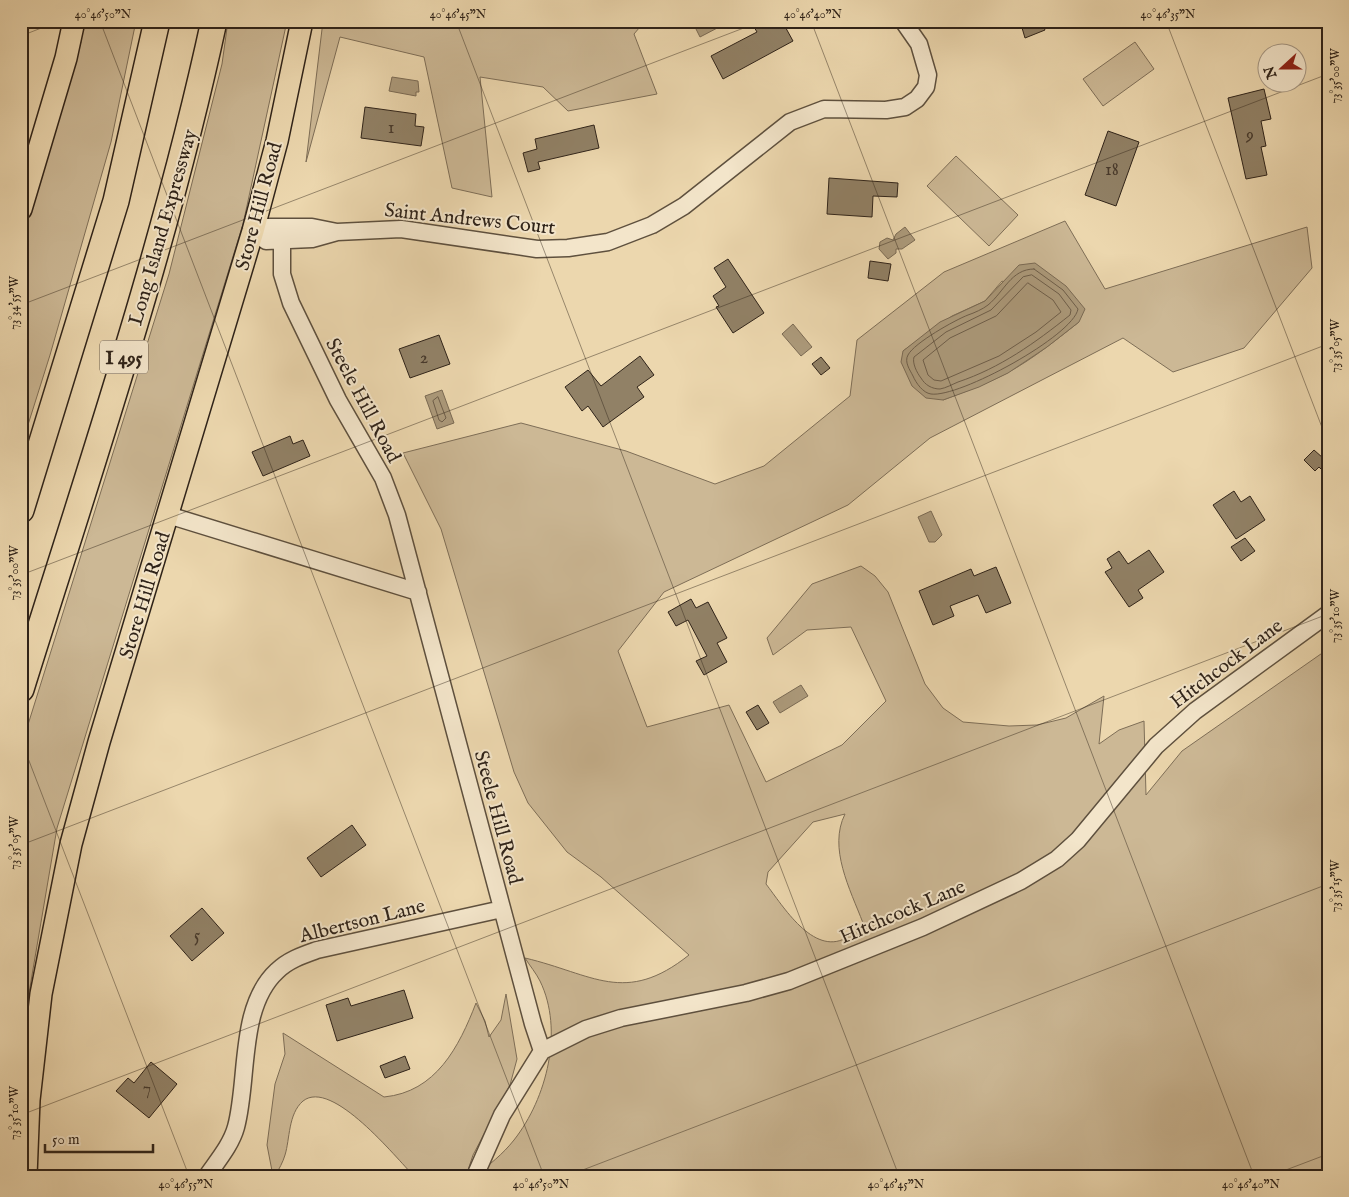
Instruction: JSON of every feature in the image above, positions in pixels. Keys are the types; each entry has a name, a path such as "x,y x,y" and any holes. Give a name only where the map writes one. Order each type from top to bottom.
{"highway":[{"name":"I 495","path":"21,510 116,201 158,21"},
{"name":"Long Island Expressway","path":"21,689 165,218 192,124 214,21"}],"main road":[{"path":"21,209 66,58 74,21"},
{"name":"Store Hill Road","path":"26,1176 29,1100 39,1012 59,894 87,784 253,231 277,140 302,21"}],"street":[{"name":"Saint Andrews Court","path":"253,231 266,241 282,234 312,239 337,232 401,229 537,249 568,248 608,242 652,226 684,206 790,122 824,109 886,110 905,107 917,99 926,88 928,75 919,44 903,21"},
{"name":"Steele Hill Road","path":"282,234 282,274 291,303 338,400 383,478 397,515 502,909 542,1051"},
{"path":"168,515 418,592"},
{"name":"Hitchcock Lane","path":"542,1051 586,1030 621,1018 746,993 790,981 923,927 1021,881 1057,858 1078,840 1156,746 1194,711 1328,614"},
{"name":"Albertson Lane","path":"207,1176 229,1144 236,1126 252,1014 266,982 277,970 295,958 317,950 502,909"},
{"path":"475,1176 502,1115 542,1051"}],"shaded area":[{"path":"83,21 136,21 111,142 50,355 21,447 21,238 81,42"},
{"path":"228,21 287,21 243,224 57,828 21,1040 21,747 169,274 222,64"},
{"path":"323,21 645,21 634,34 657,94 568,111 543,87 480,77 492,197 452,188 424,57 340,37 306,162"},
{"path":"1135,42 1154,69 1103,106 1083,79"},
{"path":"956,156 1018,215 989,246 927,186"},
{"path":"1065,221 1105,289 1307,227 1312,268 1244,348 1173,372 1123,338 930,438 848,505 664,592 618,651 647,727 729,705 766,782 842,745 886,701 851,627 807,630 773,655 767,638 812,584 861,566 875,576 888,592 925,684 943,708 963,722 1009,726 1037,725 1066,718 1104,696 1099,744 1119,730 1144,721 1146,795 1182,751 1328,649 1328,1176 475,1176 505,1150 526,1123 543,1084 548,1063 551,1021 547,1000 537,975 525,958 590,978 608,982 627,983 646,979 666,970 689,955 601,877 567,852 528,803 514,772 441,529 403,453 521,423 626,451 715,484 764,466 850,396 857,340 944,272","holes":["1002,281 1079,322 1017,368 975,388 943,400 903,351 952,316 985,301","845,814 840,827 840,854 847,883 863,923 846,938 834,942 822,940 811,935 800,926 766,884 768,872 813,822"]},
{"path":"506,994 517,1059 510,1085 473,1155 466,1176 414,1176 363,1123 330,1100 315,1097 303,1101 298,1106 290,1127 284,1158 275,1176 273,1176 267,1145 275,1084 285,1054 283,1033 384,1097 402,1093 418,1086 443,1065 462,1036 476,1003 485,1021 489,1037 501,1020"}],"water":[{"path":"701,21 721,21 723,25 700,37 694,25"},
{"path":"392,77 418,81 419,92 416,92 416,96 389,91"},
{"path":"905,227 915,240 902,249 896,249 896,253 888,259 879,249 880,242 887,238 893,240 896,234"},
{"path":"1035,263 1066,286 1085,309 1079,322 1047,347 1008,373 979,387 943,400 926,398 912,386 901,362 903,351 940,322 985,301 1019,265"},
{"path":"793,324 812,347 801,356 782,334"},
{"path":"442,390 454,423 437,429 425,396"},
{"path":"931,511 942,535 935,542 929,542 918,517"},
{"path":"801,685 808,696 780,713 773,702"}],"building":[{"path":"768,21 769,24 782,21 793,41 723,79 711,56 757,32 751,22"},
{"path":"1020,21 1041,21 1045,30 1025,38"},
{"path":"1256,91 1265,92 1271,119 1261,121 1266,146 1261,147 1267,175 1246,179 1228,98"},
{"path":"365,107 416,114 415,126 424,127 421,146 361,138"},
{"path":"594,125 599,148 538,162 540,169 528,172 523,153 537,149 535,139"},
{"path":"1108,131 1139,142 1116,206 1085,195"},
{"path":"829,178 898,183 897,197 873,196 872,217 827,214"},
{"path":"728,259 764,313 733,333 716,307 719,306 713,296 726,287 714,268"},
{"path":"870,261 891,264 888,281 868,278"},
{"path":"439,335 450,364 410,378 399,349"},
{"path":"640,356 654,375 637,387 644,397 603,427 588,406 582,411 565,387 588,370 601,386"},
{"path":"821,357 830,368 821,375 812,364"},
{"path":"290,436 293,444 303,440 310,456 263,476 252,452"},
{"path":"1314,450 1323,458 1328,453 1328,476 1319,467 1315,471 1304,460"},
{"path":"1234,491 1241,502 1250,496 1265,520 1236,539 1213,505"},
{"path":"1245,538 1255,551 1241,561 1231,547"},
{"path":"1149,550 1164,572 1138,590 1143,598 1129,607 1105,572 1112,568 1107,559 1119,551 1128,564"},
{"path":"996,567 1011,603 986,613 978,595 950,606 954,616 933,625 919,591 971,569 974,576"},
{"path":"691,599 696,608 708,602 727,638 717,643 727,662 704,675 696,661 707,656 688,620 676,626 668,612"},
{"path":"758,705 769,723 757,730 746,712"},
{"path":"352,825 366,845 321,877 307,858"},
{"path":"202,908 224,933 192,961 170,936"},
{"path":"404,990 413,1018 337,1041 326,1005 348,998 351,1006"},
{"path":"405,1056 410,1069 385,1078 380,1066"},
{"path":"151,1062 177,1084 149,1118 116,1091 128,1078 134,1083"}]}
